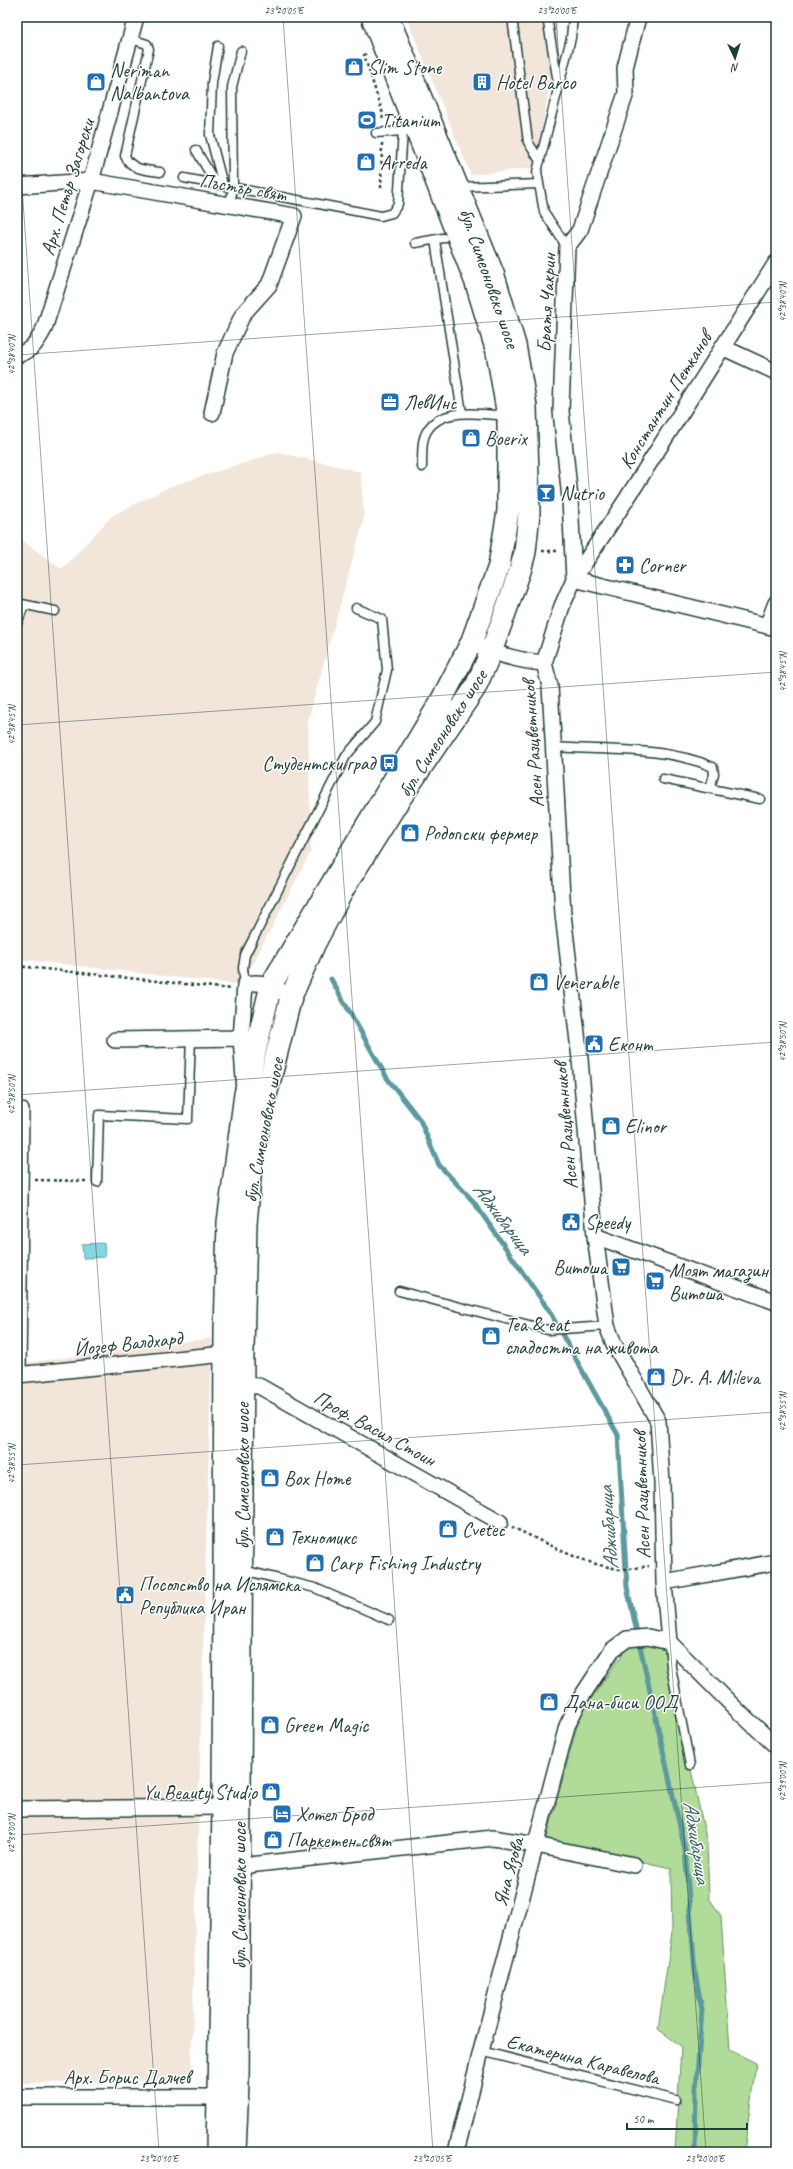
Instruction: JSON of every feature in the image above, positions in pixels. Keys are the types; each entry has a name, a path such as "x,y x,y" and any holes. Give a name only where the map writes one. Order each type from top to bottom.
{"main road":[{"name":"бул. Симеоновско шосе","path":"235,2152 237,2097 231,1867 223,1807 234,1385 228,1222 245,1094 271,985 440,703 471,643 499,566 505,538 508,511 508,416 497,352 488,320 446,203 407,124 372,17"},
{"name":"бул. Симеоновско шосе","path":"234,1353 251,1166 262,1111 291,996 315,944 344,888 399,800 475,688 491,652 524,552 529,513 528,434 520,366 505,310 494,276 388,17"},
{"name":"бул. Симеоновско шосе","path":"217,2152 217,2098 231,1867 242,1570 234,1385"}],"street":[{"name":"Арх. Петър Загорски","path":"17,355 27,352 37,342 44,329 91,181 131,40 136,17"},
{"name":"Братя Чакрин","path":"574,579 570,499 561,411 567,247 580,230 626,93 625,68 638,17"},
{"name":"Пъстър свят","path":"17,186 91,181 294,216 269,286 243,314 225,353 212,413"},
{"name":"Константин Петканов","path":"574,579 776,263"},
{"path":"722,347 776,372"},
{"name":"Асен Разцветников","path":"574,579 562,606 544,663 550,686 563,914 580,1059 595,1236 607,1326 614,1344 658,1422 662,1483 664,1582 669,1642"},
{"path":"574,579 771,627 776,603"},
{"name":"Асен Разцветников","path":"471,643 491,652 524,662 544,663"},
{"path":"244,988 260,982 271,985 291,996"},
{"name":"бул. Симеоновско шосе","path":"244,988 241,1038 245,1094"},
{"path":"115,1040 191,1037 241,1038"},
{"path":"18,1375 21,1110"},
{"path":"595,1236 776,1302"},
{"name":"Йозеф Валдхард","path":"18,1375 234,1353"},
{"name":"Проф. Васил Стоин","path":"234,1385 259,1386 500,1522"},
{"path":"664,1582 776,1562"},
{"name":"Яна Язова","path":"456,2152 481,2051 567,1726 580,1699 612,1650 627,1639 648,1637 669,1642"},
{"path":"669,1642 737,1710 776,1746"},
{"path":"17,1809 223,1807"},
{"path":"231,1867 493,1838 536,1845 634,1865"},
{"name":"Арх. Борис Далчев","path":"17,2097 237,2097"}],"lane":[{"path":"512,17 528,142 540,161"},
{"path":"547,17 558,88"},
{"path":"567,247 544,212 537,172 571,38 573,17"},
{"path":"131,40 142,41 147,44 149,49 126,156 129,164 135,168 160,172"},
{"path":"218,46 212,83 210,135 220,185"},
{"path":"230,205 233,187 232,87 241,51"},
{"path":"184,178 382,216 392,213 398,204 407,124 379,133"},
{"path":"196,150 220,185"},
{"path":"458,187 539,184"},
{"path":"415,243 439,239 462,413"},
{"path":"422,467 423,441 428,429 439,419 462,413 508,416"},
{"path":"17,624 21,604 55,611"},
{"path":"244,988 243,968 248,948 346,756 375,722 387,670 382,619 356,608"},
{"path":"554,747 669,754 691,758 713,767 714,774 710,788"},
{"path":"663,778 760,799"},
{"path":"97,1182 99,1115 188,1118 191,1037"},
{"path":"399,1291 548,1330 607,1326"},
{"path":"242,1570 253,1571 315,1588 389,1620"},
{"name":"Асен Разцветников","path":"669,1642 671,1667 690,1765"},
{"name":"Екатерина Каравелова","path":"481,2051 676,2100"}],"path":[{"path":"369,53 364,55 383,114 383,121 376,122"},
{"path":"379,133 381,188"},
{"path":"17,966 244,988"},
{"path":"38,1180 97,1182"},
{"path":"500,1522 572,1554 619,1569 652,1566"}],"shaded area":[{"path":"406,17 557,17 558,40 535,168 471,175"},
{"path":"278,452 361,472 364,519 308,720 311,851 242,985 17,959 17,537 62,569 113,515 171,486"},
{"path":"212,1338 191,2080 17,2083 17,1364"}],"green space":[{"path":"669,1642 690,1765 707,1843 709,1898 721,1916 730,2050 756,2063 744,2152 675,2152 681,2046 658,2029 672,1932 671,1868 546,1841 580,1715 628,1646"}],"water":[{"path":"104,1243 105,1257 83,1258 82,1244"}],"waterway":[{"name":"Аджибарица","path":"331,979 387,1078 420,1120 439,1165 473,1201 548,1309 618,1435 627,1587 685,1850 695,1972 702,2010 696,2090 695,2152"}],"place":[{"name":"Slim Stone","path":"354,67"},
{"name":"Neriman Nalbantova","path":"96,82"},
{"name":"Hotel Barco","path":"482,82"},
{"name":"Titanium","path":"367,120"},
{"name":"Arreda","path":"366,162"},
{"name":"ЛевИнс","path":"390,402"},
{"name":"Boerix","path":"471,438"},
{"name":"Nutrio","path":"546,493"},
{"name":"Corner","path":"625,565"},
{"name":"Студентски град","path":"389,763"},
{"name":"Родопски фермер","path":"410,833"},
{"name":"Venerable","path":"539,982"},
{"name":"Еконт","path":"594,1044"},
{"name":"Elinor","path":"611,1126"},
{"name":"Speedy","path":"571,1222"},
{"name":"Витоша","path":"621,1267"},
{"name":"Моят магазин Витоша","path":"655,1281"},
{"name":"Tea & eat сладостта на живота","path":"491,1336"},
{"name":"Dr. A. Mileva","path":"656,1377"},
{"name":"Box Home","path":"270,1478"},
{"name":"Cvetec","path":"448,1529"},
{"name":"Техномикс","path":"275,1537"},
{"name":"Carp Fishing Industry","path":"315,1563"},
{"name":"Посолство на Ислямска Република Иран","path":"125,1595"},
{"name":"Дана-биси ООД","path":"549,1702"},
{"name":"Green Magic","path":"270,1725"},
{"name":"Yu Beauty Studio","path":"271,1792"},
{"name":"Хотел Брод","path":"282,1814"},
{"name":"Паркетен свят","path":"273,1840"}]}
